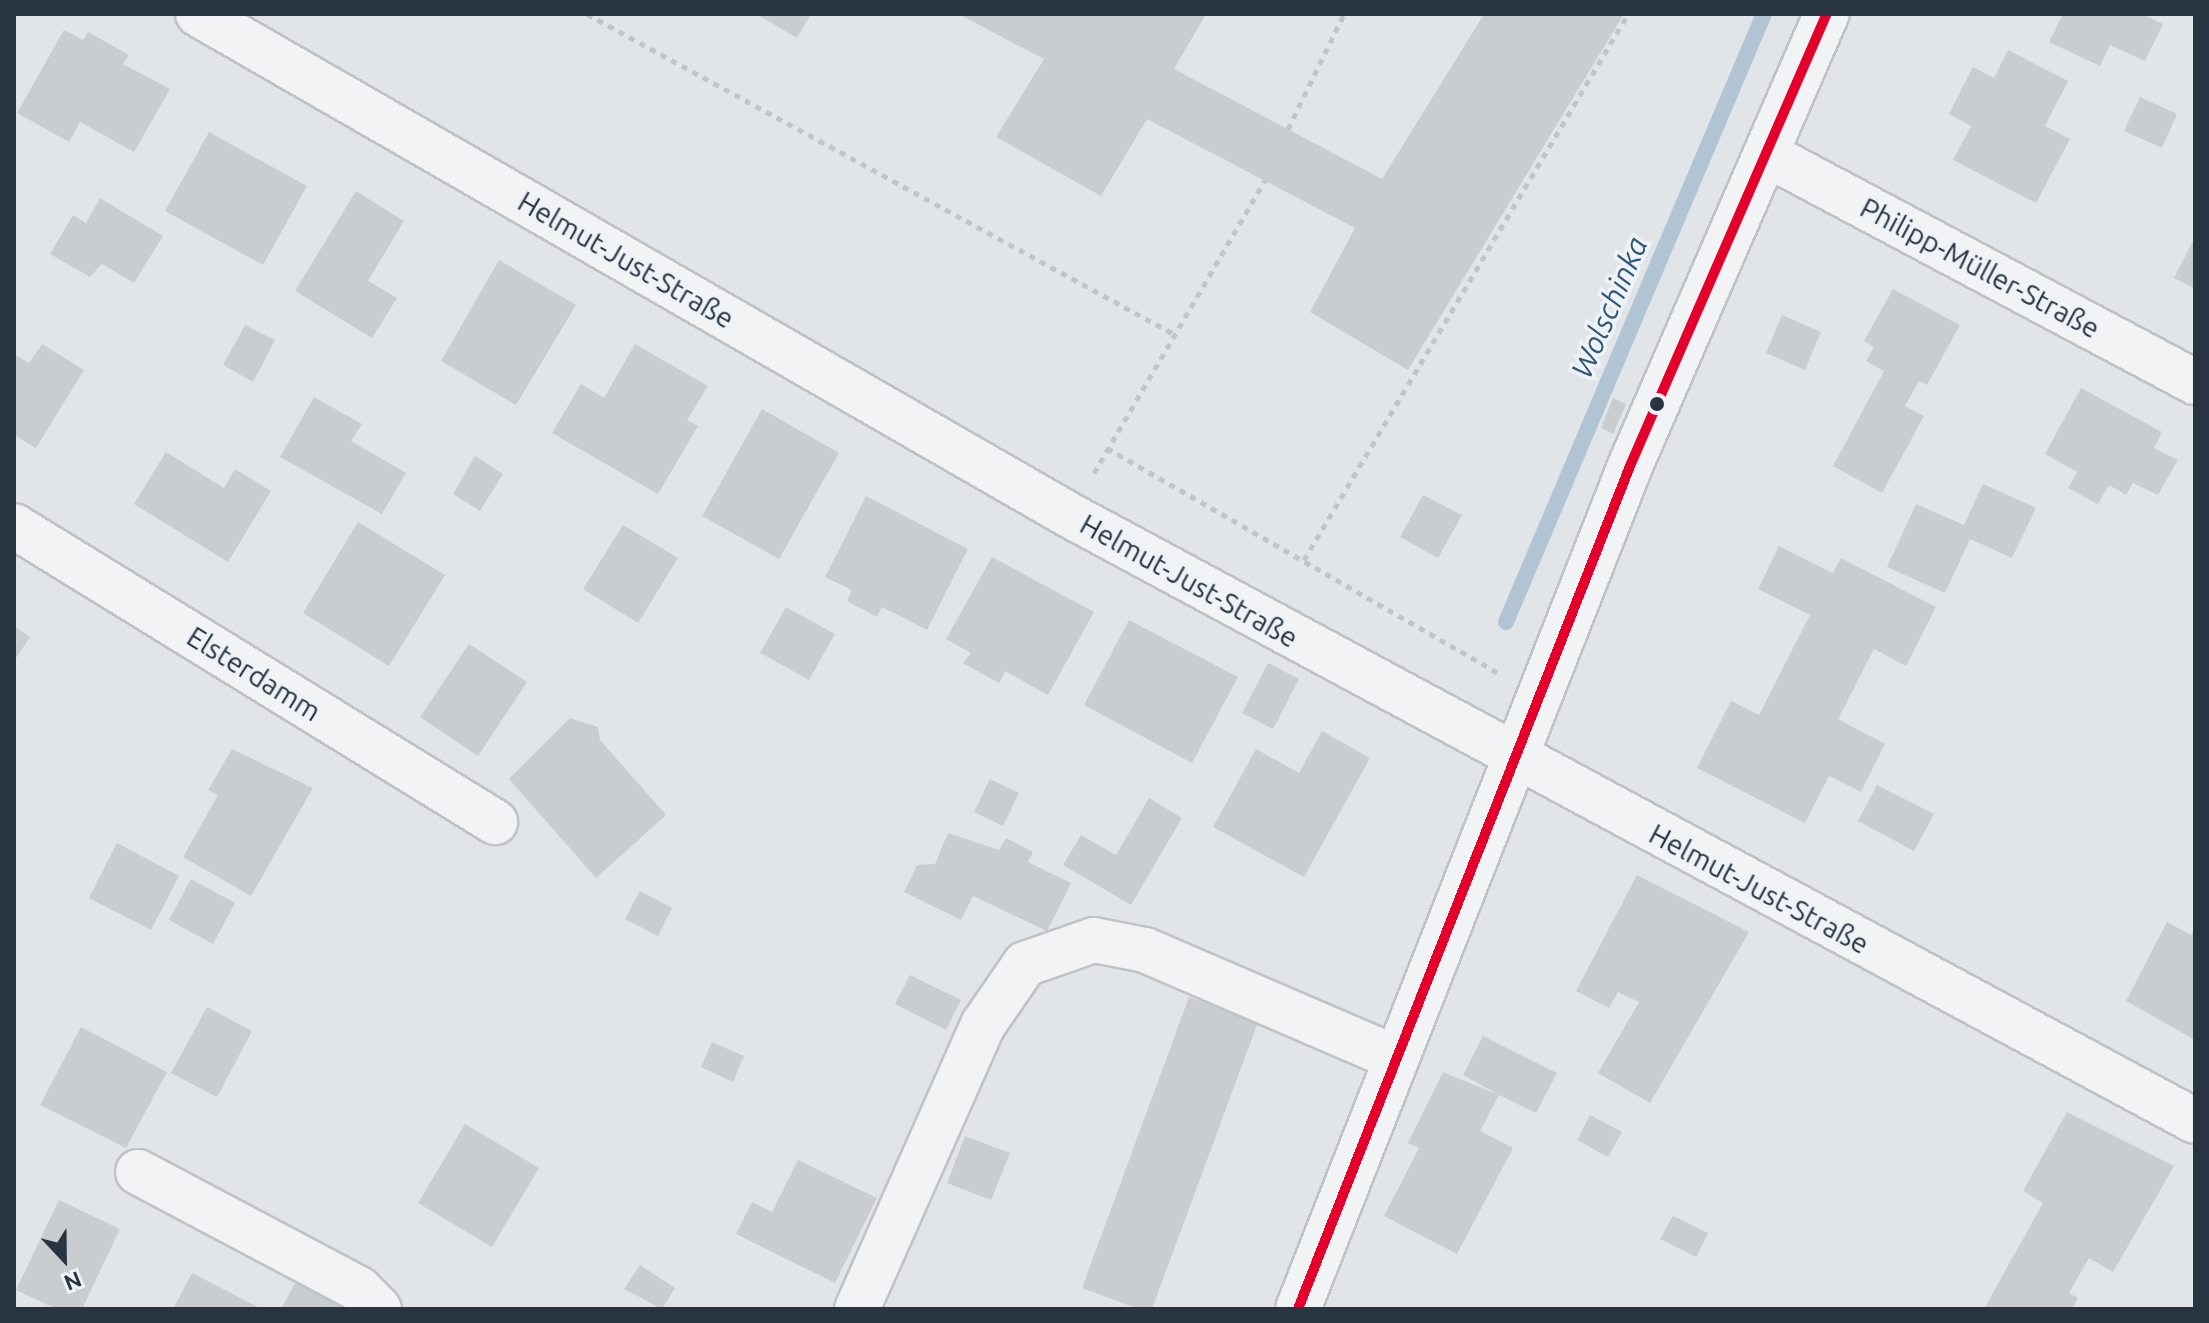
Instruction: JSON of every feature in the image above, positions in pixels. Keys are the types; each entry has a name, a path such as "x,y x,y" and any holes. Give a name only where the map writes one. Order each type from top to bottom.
{"street":[{"name":"Helmut-Just-Straße","path":"198,14 1071,516 1513,758 2195,1121"},
{"path":"1298,1309 1538,696 1827,14"},
{"name":"Philipp-Müller-Straße","path":"1766,154 2195,382"},
{"name":"Elsterdamm","path":"14,526 495,822"},
{"path":"857,1309 983,1025 1025,964 1094,940 1145,950 1396,1058"},
{"path":"138,1172 359,1289 379,1309"}],"path":[{"path":"587,14 1174,334"},
{"path":"1288,129 1344,14"},
{"path":"1304,560 1628,14"},
{"path":"1071,516 1107,448 1265,180"},
{"path":"1107,448 1538,696"}],"building":[{"path":"756,14 811,14 797,38"},
{"path":"958,14 1206,14 1174,69 1382,179 1484,14 1624,14 1408,370 1310,312 1355,228 1147,119 1101,196 996,137 1044,59"},
{"path":"2063,14 2143,14 2163,24 2145,61 2110,45 2100,66 2049,42"},
{"path":"64,30 83,40 88,32 129,55 123,64 170,89 134,152 80,122 69,142 17,113"},
{"path":"2008,50 2068,81 2045,126 2070,139 2036,203 1953,160 1971,126 1949,114 1973,67 1994,78"},
{"path":"2140,97 2177,114 2162,148 2124,131"},
{"path":"209,132 307,186 263,265 165,211"},
{"path":"356,191 404,221 368,281 397,298 372,338 295,291"},
{"path":"100,198 163,236 134,283 102,264 90,277 50,254 73,215 86,223"},
{"path":"2195,237 2195,289 2174,278"},
{"path":"499,260 576,305 516,405 441,361"},
{"path":"1893,289 1960,325 1927,385 1919,381 1905,406 1924,416 1882,493 1833,466 1884,371 1866,361 1874,347 1864,341"},
{"path":"1782,315 1821,332 1805,370 1766,353"},
{"path":"245,325 275,340 253,382 223,365"},
{"path":"42,344 84,370 36,448 14,435 14,354 29,363"},
{"path":"635,344 708,386 687,420 698,426 658,494 552,433 581,384 604,398"},
{"path":"2081,388 2162,432 2154,448 2178,460 2158,495 2133,483 2126,495 2109,485 2098,504 2068,488 2077,472 2045,454"},
{"path":"314,397 362,424 351,441 406,473 382,514 280,457"},
{"path":"1613,398 1626,404 1613,434 1601,428"},
{"path":"762,409 839,453 779,559 702,516"},
{"path":"166,452 224,488 235,469 271,491 228,562 134,504"},
{"path":"475,456 503,474 480,511 453,494"},
{"path":"1983,484 2036,508 2012,558 1970,539 1945,593 1887,567 1916,504 1964,525"},
{"path":"1423,495 1462,515 1438,558 1400,537"},
{"path":"866,496 968,549 927,630 882,607 877,617 847,601 852,590 825,577"},
{"path":"358,522 445,575 389,666 303,613"},
{"path":"623,525 678,558 638,623 583,589"},
{"path":"1779,546 1833,573 1841,558 1936,607 1906,666 1874,649 1838,719 1885,744 1861,792 1829,776 1805,823 1697,768 1731,701 1759,715 1810,615 1758,589"},
{"path":"992,557 1094,612 1048,695 1005,671 999,683 963,663 971,653 946,639"},
{"path":"786,607 835,634 809,680 760,653"},
{"path":"1129,620 1238,677 1192,763 1084,705"},
{"path":"14,626 30,637 14,661"},
{"path":"469,644 527,682 478,756 420,717"},
{"path":"1268,663 1299,679 1273,729 1242,713"},
{"path":"570,718 598,727 600,740 666,815 596,878 509,779"},
{"path":"1322,731 1370,758 1304,877 1213,827 1256,749 1299,773"},
{"path":"232,749 313,788 251,896 183,857 218,795 208,790"},
{"path":"990,779 1019,793 1003,826 974,812"},
{"path":"1877,785 1934,814 1914,851 1858,821"},
{"path":"1149,798 1182,818 1131,905 1063,865 1081,835 1116,855"},
{"path":"948,833 999,850 1006,838 1033,852 1028,862 1071,883 1047,931 973,896 961,920 904,892 917,865 935,864"},
{"path":"117,843 179,876 151,930 89,898"},
{"path":"1637,875 1749,932 1650,1103 1598,1073 1639,1002 1618,992 1609,1008 1576,991"},
{"path":"191,879 235,903 213,944 169,920"},
{"path":"640,891 672,908 658,936 625,919"},
{"path":"2167,922 2191,935 2195,928 2195,1040 2126,1001"},
{"path":"910,975 961,1000 946,1030 895,1004"},
{"path":"1189,997 1258,1022 1152,1309 1139,1309 1082,1288"},
{"path":"207,1007 252,1031 217,1097 171,1073"},
{"path":"81,1027 167,1072 126,1148 40,1105"},
{"path":"1483,1036 1557,1073 1536,1113 1463,1075"},
{"path":"712,1042 744,1056 733,1082 701,1067"},
{"path":"1443,1072 1499,1095 1480,1131 1513,1148 1457,1254 1384,1216 1419,1148 1408,1143"},
{"path":"2067,1112 2174,1166 2113,1272 2089,1258 2069,1293 2078,1298 2072,1309 1984,1309 2043,1203 2023,1191"},
{"path":"1590,1115 1622,1132 1608,1157 1577,1140"},
{"path":"465,1124 539,1168 492,1247 418,1203"},
{"path":"965,1136 1010,1153 991,1200 947,1183"},
{"path":"798,1160 877,1198 835,1283 736,1234 752,1202 772,1212"},
{"path":"59,1200 120,1229 82,1309 56,1309 16,1290"},
{"path":"1673,1216 1708,1233 1696,1257 1660,1239"},
{"path":"640,1265 675,1288 662,1309 624,1289"},
{"path":"192,1273 262,1309 173,1309"},
{"path":"298,1278 353,1309 281,1309"}],"waterway":[{"name":"Wolschinka","path":"1506,622 1764,14"}],"transit line":[{"path":"1298,1309 1630,466 1827,14"}]}
